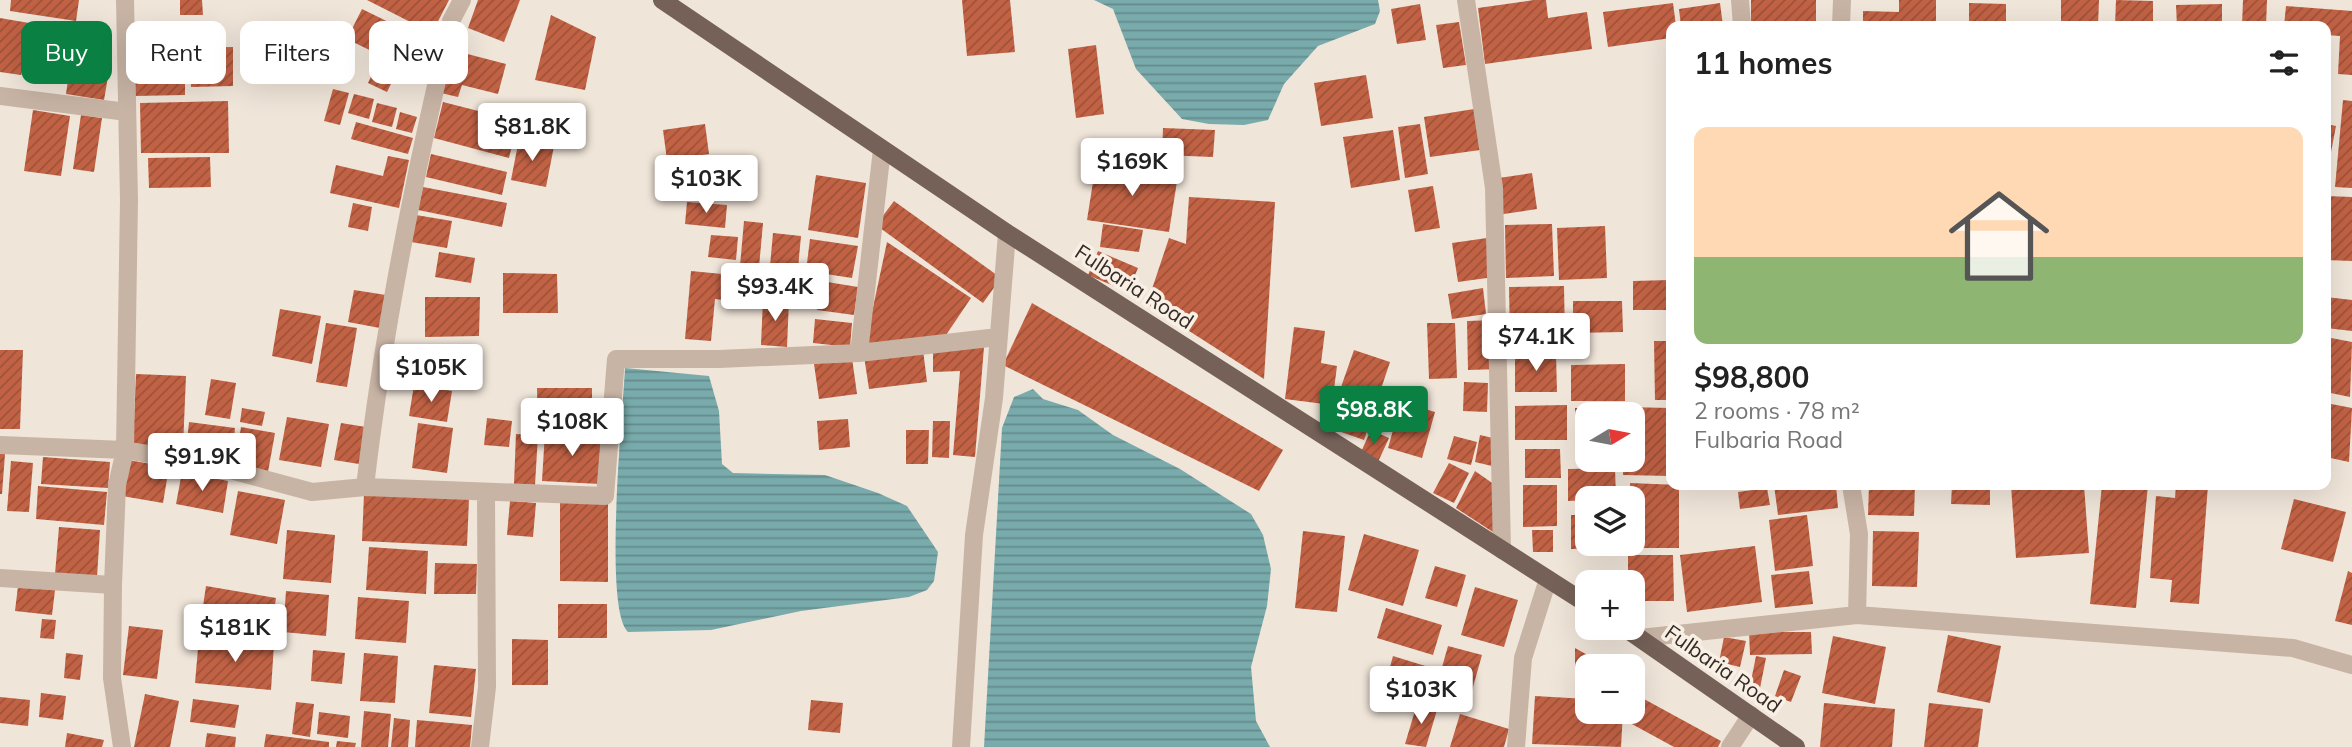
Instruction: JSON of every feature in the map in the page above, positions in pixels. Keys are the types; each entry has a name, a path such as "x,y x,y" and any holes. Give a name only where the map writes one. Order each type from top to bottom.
{"main road":[{"name":"Fulbaria Road","path":"662,0 1007,233 1575,596"},
{"name":"Fulbaria Road","path":"1642,640 1796,747"}],"street":[{"path":"122,747 112,678 117,485 125,450 125,0"},
{"path":"365,488 376,389 415,170 451,21 462,0"},
{"path":"1466,0 1494,188 1502,550"},
{"path":"1741,0 1742,21"},
{"path":"1841,21 1842,0"},
{"path":"0,96 127,112"},
{"path":"859,354 882,149"},
{"path":"961,747 974,535 994,398 1007,233"},
{"path":"0,445 125,450 212,465 312,492 365,488 605,496 616,359 719,359 859,354 998,337"},
{"path":"1852,490 1858,534 1857,615"},
{"path":"480,747 487,687 486,494"},
{"path":"0,578 113,585"},
{"path":"1516,747 1522,657 1548,579"},
{"path":"1645,632 1857,615 2293,648 2352,665"},
{"path":"1730,747 1751,715"}],"water":[{"path":"1094,0 1378,0 1380,11 1375,24 1318,46 1284,84 1268,120 1244,125 1209,124 1182,119 1136,69 1113,9"},
{"path":"625,368 709,376 719,411 722,464 733,473 825,475 907,506 938,552 934,581 927,590 909,597 801,611 711,630 628,632 621,616 616,550 618,464"},
{"path":"1033,389 1043,399 1078,410 1113,435 1180,469 1251,514 1263,535 1271,569 1267,606 1251,667 1256,721 1270,747 984,747 1002,428 1014,397"}],"building":[{"path":"11,0 79,0 76,21 10,11"},
{"path":"180,0 202,0 203,15 180,15"},
{"path":"367,0 449,0 438,21 408,21"},
{"path":"478,0 520,0 504,42 468,28"},
{"path":"962,0 1010,0 1015,52 967,56"},
{"path":"1546,0 1548,18 1587,12 1592,49 1485,64 1478,8"},
{"path":"1751,0 1816,0 1816,21 1751,21"},
{"path":"1899,0 1936,0 1936,21 1863,21 1863,11 1899,12"},
{"path":"2061,0 2099,0 2098,21 2061,21"},
{"path":"2116,0 2153,1 2153,21 2115,21"},
{"path":"2243,0 2267,0 2266,21 2242,21"},
{"path":"1673,3 1675,21 1666,21 1666,39 1608,47 1603,12"},
{"path":"1720,3 1722,21 1680,21 1679,9"},
{"path":"1969,3 2006,4 2006,21 1969,21"},
{"path":"1420,4 1426,40 1397,44 1391,9"},
{"path":"2222,4 2222,21 2177,21 2176,5"},
{"path":"2286,6 2352,11 2352,75 2338,74 2340,36 2331,35 2331,21 2284,21"},
{"path":"362,9 386,21 369,21 369,50 355,43 355,23"},
{"path":"551,15 596,37 585,90 535,80"},
{"path":"0,18 21,22 21,75 0,72"},
{"path":"1459,22 1466,65 1443,68 1436,25"},
{"path":"1096,45 1104,114 1076,118 1068,49"},
{"path":"226,47 233,47 233,86 191,87 191,84 226,84"},
{"path":"468,54 506,64 498,94 462,85 458,97 441,93 443,84 468,84"},
{"path":"1366,75 1373,118 1321,126 1314,83"},
{"path":"67,84 107,84 104,100 66,94"},
{"path":"135,84 185,84 185,95 135,96"},
{"path":"370,84 391,84 387,92"},
{"path":"333,89 349,93 340,125 324,121"},
{"path":"354,94 374,99 369,119 348,113"},
{"path":"2343,100 2352,101 2352,188 2335,187"},
{"path":"228,101 229,153 141,153 140,103"},
{"path":"443,102 518,121 509,158 434,138"},
{"path":"377,103 397,108 392,127 372,122"},
{"path":"1474,109 1480,150 1430,157 1424,117"},
{"path":"33,110 70,116 61,176 24,171"},
{"path":"400,112 417,117 412,133 396,129"},
{"path":"81,115 102,118 94,172 73,169"},
{"path":"356,122 413,138 408,154 351,139"},
{"path":"705,124 709,154 667,160 663,130"},
{"path":"1420,124 1428,174 1405,178 1398,127"},
{"path":"2331,125 2336,126 2331,152"},
{"path":"1163,128 1215,130 1213,157 1162,155"},
{"path":"1393,130 1400,180 1351,188 1343,137"},
{"path":"519,139 554,146 546,187 511,180"},
{"path":"431,154 507,172 502,195 426,177"},
{"path":"388,156 409,160 399,208 330,193 336,165 383,176"},
{"path":"210,157 211,187 149,188 148,158"},
{"path":"1096,163 1178,175 1169,232 1087,220"},
{"path":"1532,173 1537,209 1497,215 1492,179"},
{"path":"816,175 866,183 858,238 808,230"},
{"path":"1433,186 1440,228 1415,232 1408,190"},
{"path":"423,187 507,203 502,227 418,210"},
{"path":"2331,196 2352,197 2352,261 2331,260"},
{"path":"1189,197 1275,202 1264,379 1147,304 1169,238 1186,244"},
{"path":"894,201 1001,278 983,303 876,225"},
{"path":"687,202 727,205 725,228 685,224"},
{"path":"353,203 372,207 368,231 348,227"},
{"path":"416,215 452,221 447,248 411,242"},
{"path":"744,221 763,223 759,267 740,266"},
{"path":"1103,224 1143,230 1139,252 1100,247"},
{"path":"1552,224 1554,276 1506,278 1505,225"},
{"path":"1605,226 1607,278 1559,280 1557,228"},
{"path":"773,233 801,236 797,279 769,277"},
{"path":"711,235 738,237 736,260 708,257"},
{"path":"1487,238 1494,277 1458,282 1452,243"},
{"path":"810,239 858,246 852,278 806,271"},
{"path":"887,242 971,298 944,338 865,345"},
{"path":"1098,251 1138,268 1128,292 1088,275"},
{"path":"439,252 475,258 471,283 435,277"},
{"path":"691,271 743,276 741,302 715,299 711,341 685,339"},
{"path":"503,273 557,274 558,313 503,313"},
{"path":"1666,280 1666,310 1633,310 1633,281"},
{"path":"821,281 858,287 854,315 817,310"},
{"path":"1564,286 1565,338 1510,339 1509,287"},
{"path":"1483,288 1486,314 1452,319 1448,294"},
{"path":"354,290 386,295 380,328 348,322"},
{"path":"425,297 480,297 479,336 425,337"},
{"path":"763,298 789,300 787,347 761,345"},
{"path":"2331,298 2352,300 2352,331 2331,329"},
{"path":"1573,301 1622,301 1623,332 1573,333"},
{"path":"1032,303 1283,450 1259,491 1003,365"},
{"path":"280,309 321,316 312,364 272,356"},
{"path":"815,319 852,323 850,347 813,343"},
{"path":"1497,320 1499,369 1468,370 1467,321"},
{"path":"326,323 357,328 347,387 316,382"},
{"path":"1427,323 1455,323 1457,378 1429,379"},
{"path":"1294,327 1325,331 1321,363 1337,366 1332,405 1285,399"},
{"path":"2331,338 2352,342 2350,397 2331,393"},
{"path":"1654,341 1666,341 1666,400 1655,400"},
{"path":"933,347 984,347 975,457 953,455 960,371 933,372"},
{"path":"0,350 23,350 20,429 0,429"},
{"path":"923,350 927,382 869,389 864,356"},
{"path":"1354,350 1390,362 1364,440 1327,427"},
{"path":"1556,354 1557,392 1515,392 1515,355"},
{"path":"852,358 857,394 819,399 814,364"},
{"path":"1625,364 1625,401 1571,401 1571,365"},
{"path":"136,374 186,376 183,447 133,445"},
{"path":"211,379 236,383 230,419 205,415"},
{"path":"1464,382 1488,383 1487,412 1463,411"},
{"path":"414,385 452,391 447,422 409,416"},
{"path":"537,388 592,388 592,427 538,427"},
{"path":"1401,402 1435,412 1422,458 1388,448"},
{"path":"2331,404 2352,408 2349,462 2331,458"},
{"path":"1567,405 1567,440 1515,440 1515,406"},
{"path":"1645,407 1666,408 1666,476 1623,475 1623,472 1645,472"},
{"path":"242,408 265,412 262,426 240,422"},
{"path":"287,417 329,424 321,467 279,460"},
{"path":"487,418 512,421 509,447 484,445"},
{"path":"848,419 850,447 819,450 817,421"},
{"path":"933,421 950,421 949,458 932,457"},
{"path":"189,422 235,428 232,458 186,452"},
{"path":"341,423 366,427 359,464 334,460"},
{"path":"418,423 453,428 447,473 412,468"},
{"path":"241,427 275,433 268,472 235,466"},
{"path":"906,430 929,430 928,464 906,464"},
{"path":"1371,430 1389,438 1378,462 1360,454"},
{"path":"545,432 602,435 600,484 542,481"},
{"path":"516,434 538,435 535,485 514,484"},
{"path":"1480,435 1497,439 1492,466 1475,462"},
{"path":"1454,436 1477,442 1471,465 1447,459"},
{"path":"1525,449 1560,449 1561,478 1525,478"},
{"path":"0,454 5,454 2,494 0,494"},
{"path":"43,457 110,462 108,488 41,484"},
{"path":"128,460 169,467 163,503 122,496"},
{"path":"11,461 33,463 29,512 7,511"},
{"path":"1449,463 1469,473 1454,503 1433,493"},
{"path":"1568,469 1575,469 1575,472 1615,472 1616,486 1575,486 1575,501 1568,501"},
{"path":"1475,471 1498,487 1499,536 1456,508"},
{"path":"182,472 228,481 223,513 176,504"},
{"path":"1630,483 1666,484 1666,490 1679,490 1679,548 1645,548 1645,486 1630,486"},
{"path":"1523,485 1557,485 1557,526 1523,527"},
{"path":"38,486 107,492 104,525 36,519"},
{"path":"1767,490 1770,505 1740,509 1738,492"},
{"path":"1775,490 1836,490 1838,508 1778,515"},
{"path":"1869,490 1915,490 1914,516 1868,515"},
{"path":"1952,490 1990,490 1990,505 1951,504"},
{"path":"2011,490 2084,490 2089,553 2016,558"},
{"path":"2101,490 2148,490 2136,608 2090,604"},
{"path":"2176,490 2208,490 2199,604 2170,602 2172,580 2150,578 2156,496 2175,498"},
{"path":"238,491 285,500 277,544 230,535"},
{"path":"364,494 469,499 467,546 362,541"},
{"path":"2294,499 2346,512 2333,562 2281,549"},
{"path":"510,501 536,503 533,537 507,535"},
{"path":"560,502 608,502 608,582 560,581"},
{"path":"1571,515 1575,515 1575,549 1571,549"},
{"path":"1807,515 1813,566 1775,571 1769,520"},
{"path":"59,527 100,530 97,577 55,574"},
{"path":"287,530 335,535 331,583 283,579"},
{"path":"1532,530 1553,530 1553,552 1533,552"},
{"path":"1303,531 1345,536 1337,612 1295,608"},
{"path":"1873,531 1919,532 1917,587 1872,586"},
{"path":"1364,534 1419,550 1403,606 1348,590"},
{"path":"1755,546 1762,602 1687,612 1680,555"},
{"path":"369,547 428,551 426,594 366,590"},
{"path":"1673,555 1674,601 1645,601 1645,570 1628,570 1628,556"},
{"path":"435,563 477,564 476,594 434,594"},
{"path":"1435,566 1466,575 1457,607 1425,598"},
{"path":"1809,571 1813,604 1775,608 1771,575"},
{"path":"2348,571 2352,573 2352,625 2335,621"},
{"path":"18,586 55,590 52,615 15,611"},
{"path":"206,586 276,598 270,637 200,626"},
{"path":"1475,587 1518,600 1504,647 1461,635"},
{"path":"286,591 329,595 326,636 283,632"},
{"path":"358,597 409,601 406,643 355,639"},
{"path":"558,604 607,604 607,638 558,638"},
{"path":"1386,608 1442,625 1433,655 1377,638"},
{"path":"42,619 56,620 54,639 40,638"},
{"path":"129,626 163,630 157,679 123,675"},
{"path":"1749,632 1811,632 1812,654 1750,655"},
{"path":"1948,635 2001,646 1990,703 1937,692"},
{"path":"1833,636 1886,647 1875,704 1822,693"},
{"path":"199,637 274,644 271,690 195,683"},
{"path":"1724,637 1746,641 1740,667 1719,662"},
{"path":"512,639 548,640 548,685 512,685"},
{"path":"1448,646 1482,655 1469,701 1435,692"},
{"path":"1575,648 1586,654 1575,654"},
{"path":"313,650 345,653 342,684 311,681"},
{"path":"66,653 83,655 80,680 64,678"},
{"path":"364,653 398,656 395,703 360,701"},
{"path":"1393,656 1435,669 1426,697 1385,685"},
{"path":"1756,656 1766,658 1760,688 1750,686"},
{"path":"434,665 476,669 471,717 429,713"},
{"path":"1784,670 1801,676 1791,702 1775,696"},
{"path":"41,693 66,696 63,720 39,717"},
{"path":"145,694 179,701 170,747 134,747"},
{"path":"1535,696 1575,698 1575,724 1622,724 1621,747 1532,744"},
{"path":"0,697 30,700 28,726 0,723"},
{"path":"193,699 239,705 235,728 190,722"},
{"path":"811,700 843,703 840,733 808,730"},
{"path":"1645,700 1721,741 1718,747 1674,747 1632,724 1645,724"},
{"path":"296,702 314,704 310,737 292,734"},
{"path":"1824,703 1895,709 1892,747 1820,747"},
{"path":"1929,703 1983,709 1978,747 1924,747"},
{"path":"1417,704 1437,710 1426,747 1405,744"},
{"path":"364,711 391,714 388,747 361,747"},
{"path":"319,712 350,716 348,738 317,734"},
{"path":"1460,714 1509,729 1504,747 1450,747"},
{"path":"394,718 410,720 408,747 391,747"},
{"path":"417,720 472,725 470,747 415,747"},
{"path":"67,733 104,740 102,747 65,747"},
{"path":"207,733 236,737 235,747 205,747"},
{"path":"266,734 329,742 329,747 264,747"},
{"path":"337,741 356,743 355,747 336,747"}]}
